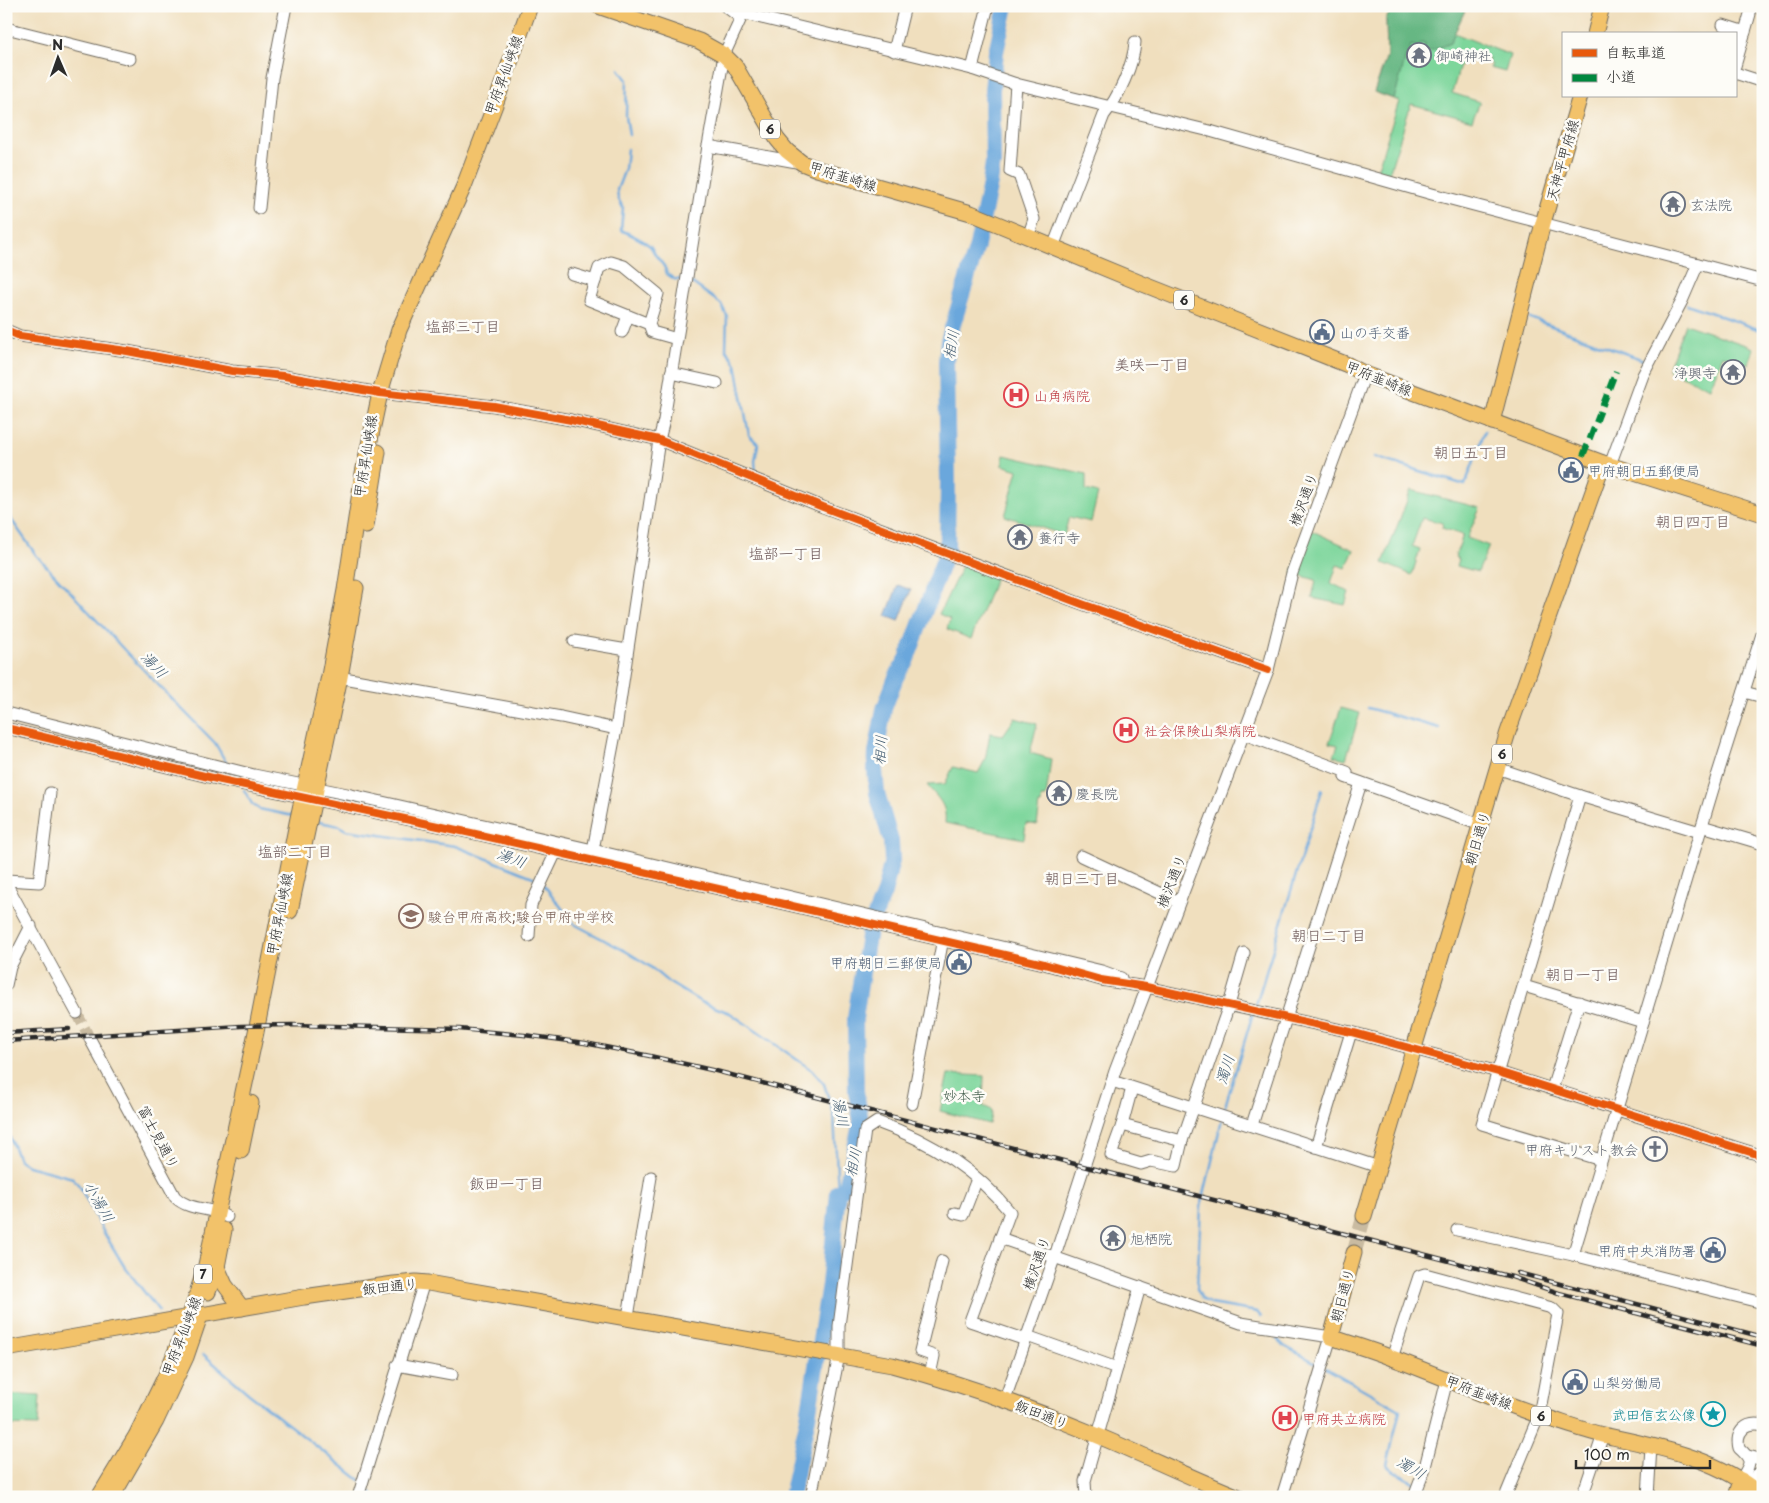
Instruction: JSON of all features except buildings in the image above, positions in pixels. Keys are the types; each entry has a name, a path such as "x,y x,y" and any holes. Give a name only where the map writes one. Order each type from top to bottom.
{"main road":[{"name":"甲府昇仙峡線","path":"98,1497 148,1414 196,1316 217,1267 223,1214 256,1032 335,677 384,393 399,330 464,186 530,6"},
{"name":"甲府昇仙峡線","path":"384,393 407,332 488,152 540,6"},
{"name":"甲府韮崎線","path":"598,6 699,41 724,55 735,66 777,139 787,151 802,163 971,214 1342,362 1365,374 1606,464 1763,514"},
{"path":"1600,32 1602,6"},
{"name":"天神平甲府線","path":"1492,422 1543,223 1579,98"},
{"name":"朝日通り","path":"1364,1216 1514,714 1606,464"},
{"name":"甲府昇仙峡線","path":"112,1497 156,1421 186,1357 206,1265 223,1214"},
{"name":"朝日通り","path":"1331,1337 1354,1253"},
{"path":"217,1267 225,1285 242,1308"},
{"name":"飯田通り","path":"6,1349 242,1308 386,1285 424,1282 892,1364 1005,1399 1098,1435 1239,1497"},
{"name":"甲府韮崎線","path":"1331,1337 1392,1358 1539,1415 1603,1435 1693,1458 1731,1473 1752,1490"},
{"path":"1736,1497 1752,1490"}],"street":[{"path":"259,208 272,78 286,6"},
{"path":"725,6 745,13 973,70 1016,84 1210,131 1543,223 1763,281"},
{"path":"894,50 905,6"},
{"path":"973,70 988,6"},
{"path":"593,850 616,728 659,440 724,55 745,13"},
{"path":"1736,63 1750,14"},
{"path":"1723,25 1745,32"},
{"path":"6,28 130,59"},
{"path":"1053,248 1104,115 1111,106 1134,52 1135,42"},
{"path":"1736,73 1763,82"},
{"path":"1016,84 1010,170 1019,175 1034,219 1028,237"},
{"path":"708,146 802,163"},
{"path":"649,324 589,300 599,268 611,262 624,266 658,294 649,324 652,332 677,339"},
{"path":"1606,464 1643,375 1682,301 1698,264"},
{"path":"572,274 595,281"},
{"path":"622,332 628,316"},
{"path":"6,330 20,336 127,350 232,370 284,376 384,393 494,406 571,420 659,440 823,507 936,550 1268,670"},
{"path":"671,373 717,383"},
{"name":"横沢通り","path":"1005,1399 1055,1256 1112,1081 1268,670 1292,573 1365,374"},
{"path":"1573,1255 1701,829 1763,631"},
{"path":"574,641 627,650"},
{"path":"335,677 616,728"},
{"path":"1744,692 1763,697"},
{"path":"6,713 241,772 307,805 593,850 887,924 943,936 1101,980 1351,1032 1498,1072 1763,1156"},
{"path":"6,728 252,787 307,805 556,852 860,917"},
{"path":"1244,734 1347,772 1345,777 1481,825"},
{"path":"1497,768 1580,796 1763,844"},
{"path":"1252,1125 1361,783"},
{"path":"50,793 39,882 6,882 10,898 31,926 77,1013"},
{"path":"1580,796 1482,1124 1601,1160"},
{"path":"529,936 531,905 556,852"},
{"path":"1081,856 1179,902"},
{"path":"6,985 10,967 31,926"},
{"path":"912,1104 943,936"},
{"path":"1132,1088 1122,1125 1111,1155 1140,1164 1151,1161 1176,1166 1182,1141 1229,1006 1244,953"},
{"path":"1524,986 1643,1022"},
{"path":"1552,1089 1579,1002"},
{"path":"1316,1147 1351,1032"},
{"name":"富士見通り","path":"90,1040 164,1179 176,1197 180,1202 196,1208 223,1214"},
{"path":"1112,1081 1380,1166"},
{"path":"811,1497 838,1354 839,1326 865,1130 877,1122 903,1131 923,1141 967,1169 1010,1212 970,1321 1117,1368"},
{"path":"1122,1125 1182,1141"},
{"path":"628,1317 651,1177"},
{"path":"955,1213 962,1215 977,1179"},
{"path":"1457,1230 1573,1255 1763,1303"},
{"path":"1000,1238 1241,1323 1331,1337 1282,1497"},
{"path":"930,1375 934,1356 920,1351 942,1260"},
{"path":"1392,1358 1419,1276 1425,1274 1552,1308 1558,1314 1539,1415 1505,1497"},
{"path":"359,1493 424,1282"},
{"path":"1086,1497 1085,1481 1140,1287"},
{"path":"397,1365 452,1374"},
{"path":"1414,1497 1424,1472 1447,1380"},
{"path":"1763,1425 1751,1424 1742,1429 1737,1438 1738,1448 1748,1456 1763,1460"},
{"path":"1582,1497 1603,1435"},
{"path":"1648,1497 1651,1446"},
{"path":"1748,1456 1747,1472 1752,1490"},
{"path":"1752,1490 1754,1477 1763,1470"}],"green space":[{"path":"1394,6 1467,6 1454,33 1510,55 1505,72 1490,68 1492,64 1488,62 1489,58 1483,56 1482,58 1474,56 1472,62 1462,59 1452,93 1480,102 1472,121 1411,104 1387,180 1375,177 1399,101 1374,92 1387,56 1386,19"},
{"path":"1394,6 1467,6 1450,43 1431,51 1424,49 1425,44 1421,43 1419,47 1411,45 1394,99 1374,92 1387,56 1386,19"},
{"path":"1685,324 1754,348 1749,364 1723,355 1710,388 1668,370"},
{"path":"1004,455 1086,474 1086,490 1098,493 1091,522 1069,517 1064,535 1005,516 1018,470 1002,465"},
{"path":"1411,490 1480,508 1467,538 1489,546 1478,572 1457,566 1459,559 1455,557 1463,535 1442,528 1443,523 1422,518 1412,546 1420,549 1412,575 1383,563"},
{"path":"1308,529 1354,550 1346,568 1337,565 1331,583 1349,592 1345,605 1312,598 1316,580 1292,573"},
{"path":"965,560 998,572 971,639 947,629 950,619 939,614"},
{"path":"1341,708 1360,713 1346,759 1334,756 1338,745 1329,743"},
{"path":"1015,718 1037,724 1030,753 1051,759 1046,797 1042,797 1041,804 1039,804 1037,825 1026,823 1024,839 945,823 943,806 927,785 945,784 953,767 978,773 985,760 990,733 1003,735"},
{"name":"妙本寺","path":"948,1074 984,1076 983,1106 992,1110 989,1124 940,1111"},
{"path":"6,1394 40,1396 38,1426 6,1425"}],"water":[{"path":"898,585 911,590 899,621 886,616"}],"waterway":[{"name":"相川","path":"791,1497 808,1417 829,1284 838,1192 846,1187 861,1121 856,1091 855,1019 859,991 869,930 884,893 892,860 891,841 877,793 876,753 884,709 896,677 907,659 947,551 946,362 948,341 977,246 990,183 993,163 992,90 996,52 1006,6"},
{"path":"619,69 627,80 626,116 629,135"},
{"path":"627,149 625,169 617,190 618,198 623,208 621,230 650,246 667,274 674,279 682,280"},
{"path":"691,282 721,304 727,316 726,349 736,364 749,435 758,444 755,461 756,475"},
{"path":"1687,304 1763,331"},
{"path":"1530,318 1646,361"},
{"path":"1374,457 1465,485 1485,431"},
{"name":"湯川","path":"6,512 36,555 128,654 215,743 227,764"},
{"path":"1368,708 1439,728"},
{"name":"湯川","path":"244,790 252,804 259,809 293,816"},
{"name":"濁川","path":"1255,1008 1322,790"},
{"name":"湯川","path":"315,821 339,826 346,830 455,846 538,879"},
{"name":"湯川","path":"544,885 574,924 627,952 648,965 668,982 701,1002 730,1013 812,1070 824,1084 834,1115 838,1192"},
{"name":"濁川","path":"1223,1113 1253,1013"},
{"name":"濁川","path":"1222,1119 1201,1207 1197,1289 1202,1299 1211,1304 1257,1312 1261,1317"},
{"name":"小湯川","path":"6,1128 19,1160 28,1166 73,1178 80,1187 124,1266 159,1311"},
{"name":"濁川","path":"1277,1339 1284,1346 1318,1364"},
{"name":"小湯川","path":"203,1354 249,1394 360,1480"},
{"name":"濁川","path":"1326,1368 1400,1410 1387,1465 1415,1483"},
{"name":"小湯川","path":"365,1486 374,1497"},
{"name":"濁川","path":"1422,1486 1441,1497"}],"tunnel":[{"path":"77,1013 90,1039"},
{"path":"1354,1253 1364,1216"}],"railway":[{"path":"6,1041 241,1026 292,1025 459,1029 585,1043 716,1071 1512,1277 1559,1293 1763,1346"},
{"path":"6,1033 69,1029"},
{"path":"1518,1273 1763,1337"}],"marked path":[{"path":"1583,456 1616,371"}],"cycle path":[{"path":"6,330 20,336 127,351 232,371 284,376 380,393 494,406 571,420 659,440 823,507 1082,604 1268,670"},
{"path":"6,728 221,780 471,833 723,890 1044,964 1101,980 1146,987 1351,1032 1498,1072 1763,1156"}],"place":[{"name":"御崎神社","path":"1419,55"},
{"name":"玄法院","path":"1673,204"},
{"name":"山の手交番","path":"1322,332"},
{"name":"浄興寺","path":"1733,372"},
{"name":"山角病院","path":"1016,395"},
{"name":"甲府朝日五郵便局","path":"1571,470"},
{"name":"養行寺","path":"1020,537"},
{"name":"社会保険山梨病院","path":"1126,730"},
{"name":"慶長院","path":"1059,793"},
{"name":"駿台甲府高校;駿台甲府中学校","path":"411,916"},
{"name":"甲府朝日三郵便局","path":"959,962"},
{"name":"甲府キリスト教会","path":"1655,1149"},
{"name":"旭栖院","path":"1113,1238"},
{"name":"甲府中央消防署","path":"1713,1250"},
{"name":"山梨労働局","path":"1575,1382"},
{"name":"武田信玄公像","path":"1713,1414"},
{"name":"甲府共立病院","path":"1285,1418"}],"district":[{"name":"塩部三丁目","path":"463,325"},
{"name":"美咲一丁目","path":"1152,363"},
{"name":"朝日五丁目","path":"1471,451"},
{"name":"朝日四丁目","path":"1693,520"},
{"name":"塩部一丁目","path":"786,552"},
{"name":"塩部二丁目","path":"295,850"},
{"name":"朝日三丁目","path":"1082,877"},
{"name":"朝日二丁目","path":"1329,934"},
{"name":"朝日一丁目","path":"1583,973"},
{"name":"飯田一丁目","path":"507,1182"}]}
